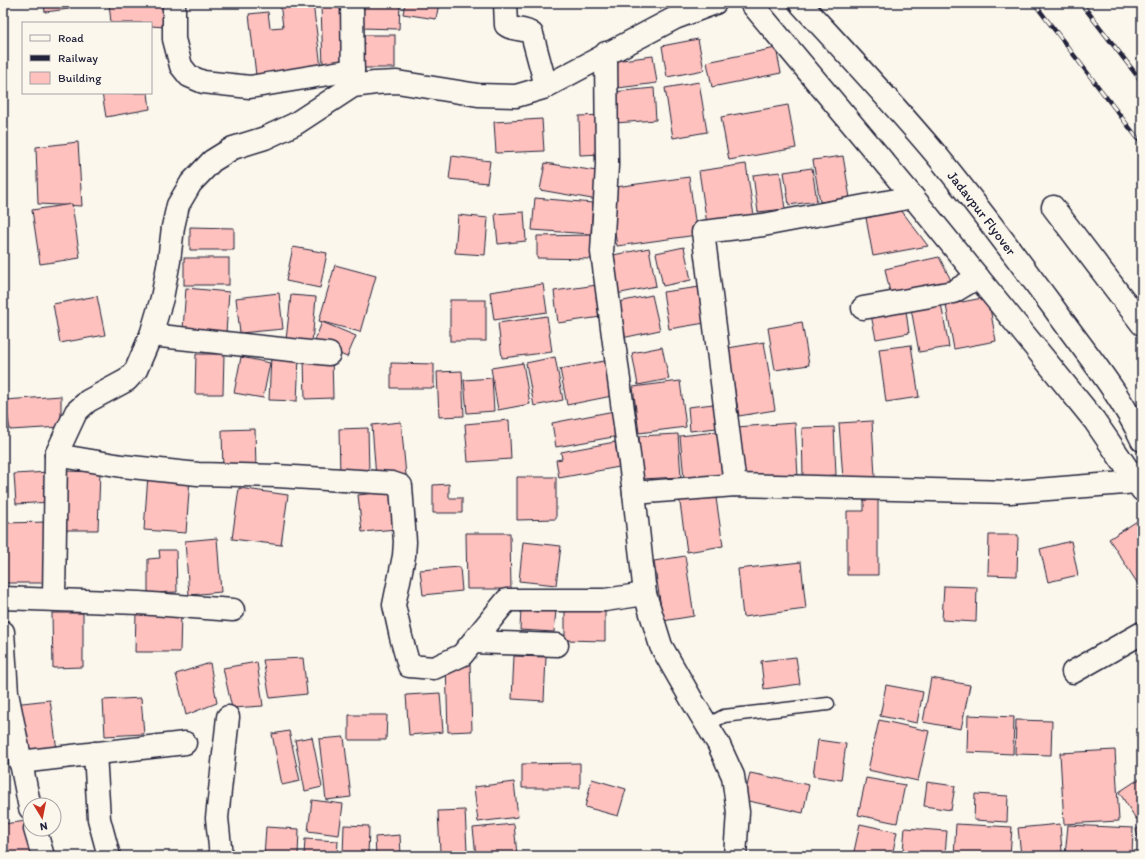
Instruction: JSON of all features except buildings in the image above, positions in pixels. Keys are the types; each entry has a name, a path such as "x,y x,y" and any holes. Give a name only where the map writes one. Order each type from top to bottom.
{"street":[{"path":"174,3 174,39 181,66 189,76 203,82 250,87 353,78 375,83 397,82 478,95 516,96 546,86 606,53 675,18 715,3"},
{"path":"352,3 353,78"},
{"path":"505,3 506,25 508,27 528,30 532,34 546,86"},
{"path":"751,3 913,197 1094,420 1139,486"},
{"name":"Jadavpur Flyover","path":"800,3 848,54 939,158 1013,252 1110,383 1135,425 1142,440"},
{"path":"606,53 607,165 602,252 634,493 645,594 661,646 718,743 733,776 738,812 735,856"},
{"path":"54,599 56,455 76,412 88,401 127,380 136,370 151,335 162,298 178,205 191,183 212,160 233,148 265,138 295,124 353,78"},
{"path":"735,485 703,232 763,225 913,197"},
{"path":"1053,207 1142,324"},
{"path":"862,308 953,292 978,277"},
{"path":"151,335 329,354"},
{"path":"56,455 122,466 198,474 392,483 401,486 405,542 404,556 394,605 400,637 409,666 434,668 462,655 508,600 605,600 645,594"},
{"path":"634,493 735,485 1010,492 1139,486"},
{"path":"3,598 139,603 233,610"},
{"path":"3,632 7,693 28,797"},
{"path":"1073,672 1142,633"},
{"path":"472,642 557,645"},
{"path":"221,856 217,818 228,717"},
{"path":"20,762 185,743"},
{"path":"95,753 99,819 110,856"},
{"path":"37,837 43,856"}],"lane":[{"path":"707,725 724,716 828,704"}],"railway":[{"path":"1034,3 1142,144"},
{"path":"1081,3 1142,82"}]}
